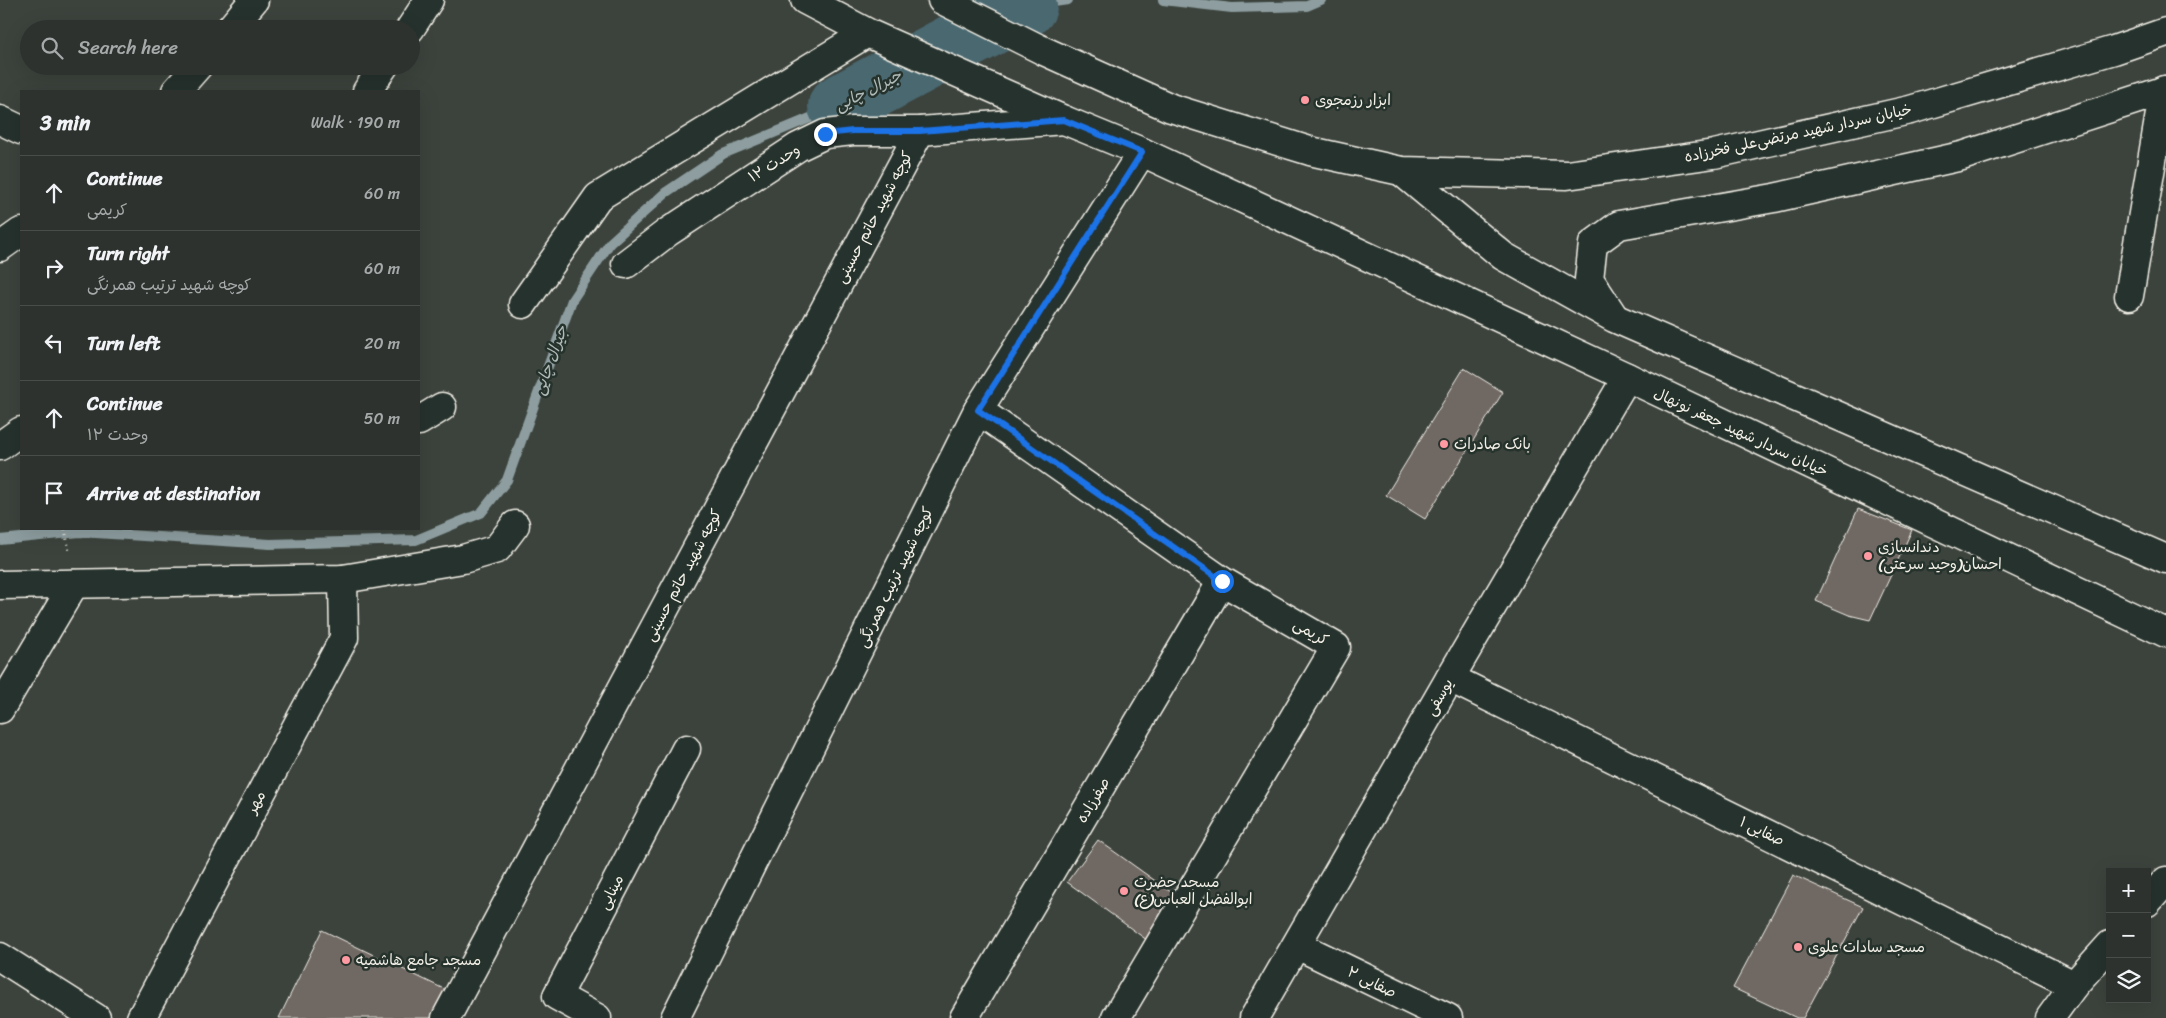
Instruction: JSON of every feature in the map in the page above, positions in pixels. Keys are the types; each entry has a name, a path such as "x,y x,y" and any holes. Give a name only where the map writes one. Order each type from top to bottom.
{"street":[{"path":"237,20 254,0"},
{"path":"416,20 429,0"},
{"path":"805,0 868,33 1055,116 1142,152"},
{"name":"خیابان سردار شهید مرتضی‌علی فخرزاده","path":"942,0 1044,51 1171,108 1310,150 1401,171 1567,175 1714,154 1910,110 2114,50 2166,32"},
{"path":"523,304 598,197 868,33"},
{"path":"177,90 190,75"},
{"path":"368,90 378,75"},
{"path":"1614,318 1589,279 1593,244 1619,225 1774,198 1962,156 2165,90 2129,296"},
{"name":"وحدت ۱۲","path":"626,264 668,232 749,179 798,147 825,134 853,131 920,131 1055,116"},
{"path":"0,120 20,130"},
{"name":"کوچه شهید حاتم حسینی","path":"446,1018 920,131"},
{"name":"خیابان سردار شهید جعفر نونهال","path":"1142,152 1627,378 2166,633"},
{"name":"کوچه شهید ترتیب همرنگی","path":"675,1018 978,410 1142,152"},
{"path":"1401,171 1503,256 1614,318 2166,559"},
{"path":"0,247 20,233"},
{"name":"یوسفی","path":"1254,1018 1450,678 1627,378"},
{"path":"420,420 442,407"},
{"name":"کریمی","path":"978,410 1222,581 1336,647 1116,1018"},
{"path":"0,585 343,579 463,558 497,549 515,525"},
{"name":"مهر","path":"140,1018 344,638 343,579"},
{"name":"صفرزاده","path":"964,1018 1222,581"},
{"path":"0,709 74,584"},
{"name":"صفایی ۱","path":"1450,678 2074,985"},
{"name":"مینایی","path":"597,1018 557,996 686,749"},
{"path":"2151,898 2166,881"},
{"name":"صفایی ۲","path":"1297,945 1448,1018"},
{"path":"2050,1018 2074,985 2106,949"},
{"path":"0,957 96,1018"}],"building":[{"name":"بانک صادرات","path":"1464,368 1503,392 1425,519 1386,495"},
{"name":"دندانسازی احسان(وحید سرعتی)","path":"1858,509 1912,530 1870,620 1849,615 1816,601"},
{"name":"مسجد حضرت ابوالفضل العباس(ع)","path":"1098,840 1182,900 1151,943 1067,882"},
{"name":"مسجد سادات علوی","path":"1793,875 1863,907 1803,1018 1797,1018 1733,988"},
{"name":"مسجد جامع هاشمیه","path":"322,930 448,991 435,1018 279,1018"}],"waterway":[{"name":"جیرال چایی","path":"1026,6 1068,0"},
{"name":"جیرال چایی","path":"1163,0 1232,8 1307,6 1321,0"},
{"name":"جیرال چایی","path":"839,106 1026,6"},
{"name":"جیرال چایی","path":"0,540 80,532 270,544 416,540 481,513 507,480 572,300 610,243 665,193 723,154 839,106"}],"place":[{"name":"ابزار رزمجوی","path":"1305,100"},
{"name":"بانک صادرات","path":"1444,444"},
{"name":"دندانسازی احسان(وحید سرعتی)","path":"1868,556"},
{"name":"مسجد حضرت ابوالفضل العباس(ع)","path":"1124,891"},
{"name":"مسجد سادات علوی","path":"1798,947"},
{"name":"مسجد جامع هاشمیه","path":"346,960"}],"route":[{"path":"825,134 853,131 920,131 1064,120 1142,152 978,410 1222,581"}]}
